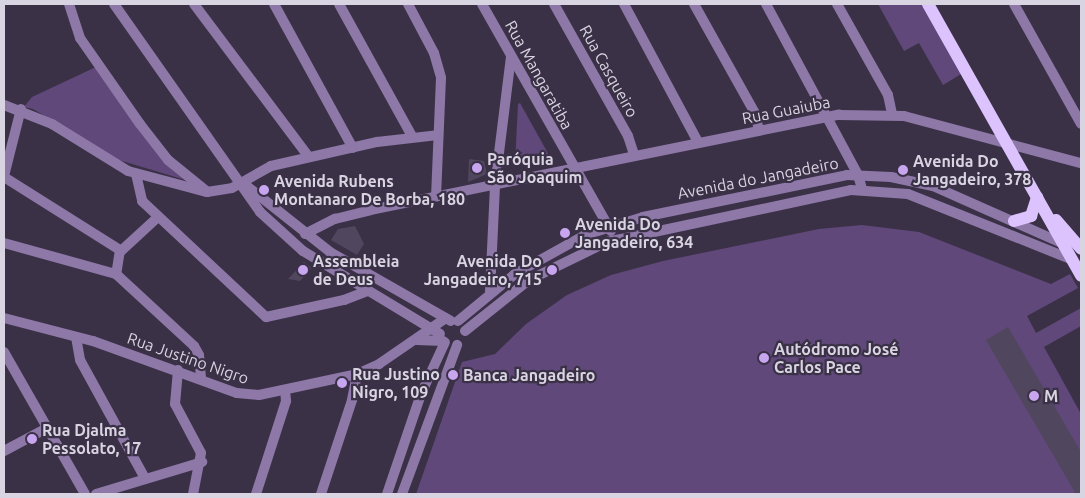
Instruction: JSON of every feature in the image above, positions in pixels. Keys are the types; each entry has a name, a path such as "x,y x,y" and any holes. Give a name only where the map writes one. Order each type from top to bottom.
{"main road":[{"path":"928,4 1010,145 1061,244 1079,256"},
{"path":"1014,221 1031,216 1037,197"},
{"path":"1037,197 1079,256 1081,276"}],"street":[{"path":"69,4 80,38 145,132 168,160 207,192"},
{"path":"114,4 242,182 260,212 289,239 368,291 430,328 443,339 457,344"},
{"path":"194,4 309,158"},
{"path":"274,4 353,148"},
{"path":"339,4 412,136"},
{"path":"408,4 439,68 436,196"},
{"name":"Rua Mangaratiba","path":"482,4 614,239"},
{"name":"Rua Casqueiro","path":"554,4 628,136 634,155"},
{"path":"624,4 698,142"},
{"path":"694,4 755,113 759,130"},
{"path":"766,4 858,175 862,190"},
{"path":"837,4 888,95 892,114"},
{"path":"1014,4 1081,124"},
{"path":"490,292 495,185 511,55"},
{"path":"4,105 21,109 136,174 207,192 221,192 242,182 260,170 412,136 438,135"},
{"path":"21,109 4,176 121,251"},
{"name":"Rua Guaiuba","path":"306,234 335,219 436,196 826,117 892,114 1081,163"},
{"path":"136,174 140,198 266,317 344,300 368,291"},
{"name":"Avenida do Jangadeiro","path":"451,320 542,257 608,226 858,175 933,186 1014,221 1061,244"},
{"path":"242,182 330,252 451,320 465,331 457,344 402,494"},
{"name":"Avenida do Jangadeiro","path":"465,331 541,273 614,239 798,199 862,190 897,192 930,201 1079,256"},
{"path":"116,274 121,251 158,217"},
{"path":"4,244 116,274 194,346 199,355 200,378"},
{"name":"Rua Justino Nigro","path":"4,318 76,337 178,370 247,395 285,390 357,374 416,340 430,328 451,320"},
{"path":"387,494 421,394 443,339 443,325 451,320"},
{"path":"76,337 80,360 145,478"},
{"path":"416,340 443,339"},
{"path":"4,352 84,494"},
{"path":"178,370 175,404 200,449 202,462 193,494"},
{"path":"320,494 357,374"},
{"path":"256,494 286,401 285,390"},
{"path":"4,451 47,428"},
{"path":"96,494 202,462"}],"shaded area":[{"path":"878,4 922,4 961,74 943,85 919,43 904,51"},
{"path":"96,67 192,182 119,160 33,109 24,107 32,97"},
{"path":"520,103 550,157 515,165 518,104"},
{"name":"Autódromo José Carlos Pace","path":"862,225 919,232 1051,284 1070,274 1078,288 1027,316 1036,333 1081,308 1081,326 1044,347 1081,414 1081,494 416,494 462,362 495,354 526,324 567,295 611,275 663,261 819,229"}],"building":[{"name":"Paróquia São Joaquim","path":"469,159 484,161 487,174 468,182"},
{"path":"355,226 364,244 357,255 331,240 338,229"},
{"name":"Assembleia de Deus","path":"304,262 312,268 300,281 288,279"},
{"name":"M","path":"1008,327 1081,452 1081,494 1076,494 986,340"}],"place":[{"name":"Paróquia São Joaquim","path":"477,168"},
{"name":"Avenida Do Jangadeiro, 378","path":"903,170"},
{"name":"Avenida Rubens Montanaro De Borba, 180","path":"264,190"},
{"name":"Avenida Do Jangadeiro, 634","path":"565,233"},
{"name":"Assembleia de Deus","path":"303,270"},
{"name":"Avenida Do Jangadeiro, 715","path":"552,270"},
{"name":"Autódromo José Carlos Pace","path":"764,358"},
{"name":"Banca Jangadeiro","path":"453,375"},
{"name":"Rua Justino Nigro, 109","path":"342,383"},
{"name":"M","path":"1034,396"},
{"name":"Rua Djalma Pessolato, 17","path":"32,439"}]}
